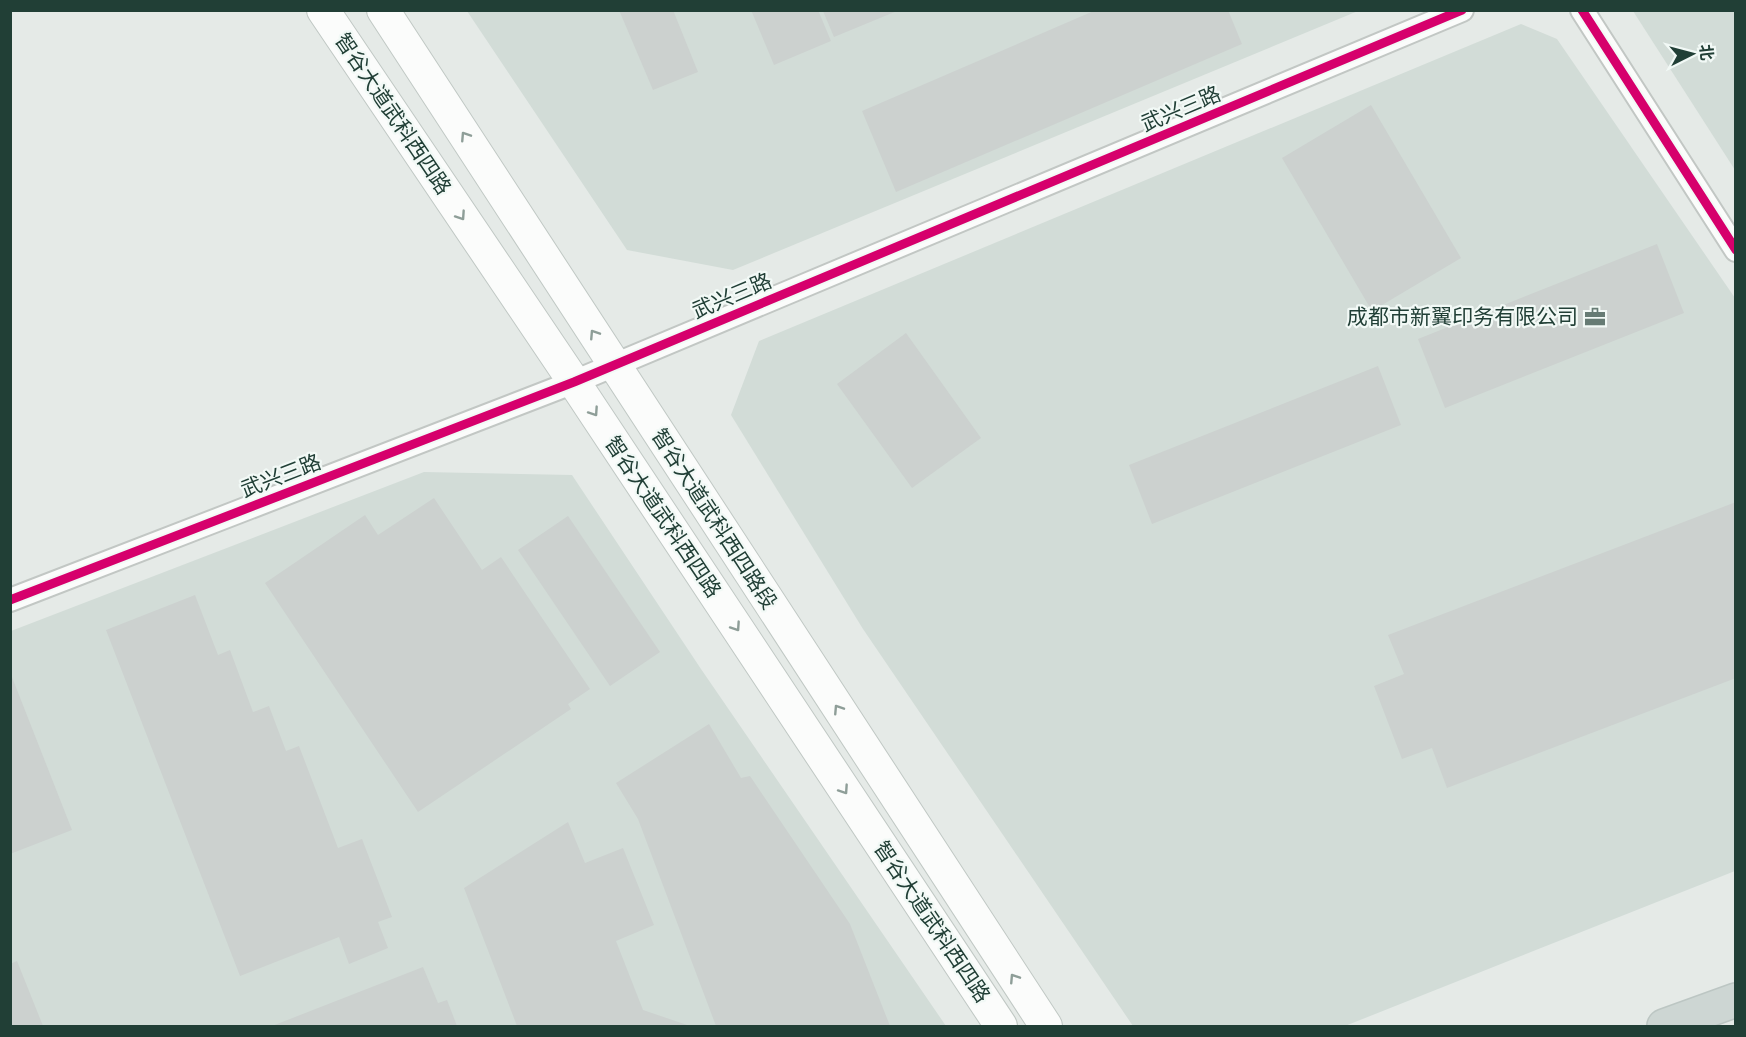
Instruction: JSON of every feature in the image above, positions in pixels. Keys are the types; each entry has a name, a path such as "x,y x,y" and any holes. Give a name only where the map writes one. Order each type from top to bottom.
{"main road":[{"name":"智谷大道武科西四路","path":"323,10 574,382 1001,1026"},
{"name":"智谷大道武科西四路段","path":"383,10 1046,1026"},
{"path":"1664,1026 1736,1000"}],"street":[{"name":"武兴三路","path":"10,600 614,366 1462,10"},
{"path":"1582,10 1736,250"}],"shaded area":[{"path":"467,11 1358,11 733,270 627,250"},
{"path":"1633,11 1735,11 1735,170"},
{"path":"1521,24 1557,39 1735,298 1735,871 1345,1026 1133,1026 863,629 731,415 759,341"},
{"path":"424,472 572,475 701,669 946,1026 11,1026 11,631"}],"building":[{"path":"619,10 673,10 698,72 653,90"},
{"path":"751,10 818,10 831,41 774,65"},
{"path":"1096,10 1228,10 1242,44 896,192 862,111"},
{"path":"823,11 897,11 834,37"},
{"path":"1371,105 1461,258 1372,311 1282,158"},
{"path":"1657,244 1684,313 1445,408 1418,339"},
{"path":"906,333 981,438 912,488 837,384"},
{"path":"1378,366 1401,425 1152,524 1129,465"},
{"path":"434,498 482,570 501,557 590,689 568,704 571,709 418,812 265,583 365,515 378,535"},
{"path":"1736,502 1736,678 1447,788 1432,748 1402,759 1374,686 1404,674 1388,635"},
{"path":"568,516 660,652 610,686 518,550"},
{"path":"195,595 218,655 230,650 253,712 269,706 286,751 299,746 338,848 362,839 392,917 378,922 388,948 349,964 339,937 240,976 106,630"},
{"path":"10,672 72,830 10,854"},
{"path":"709,724 741,778 750,776 850,924 890,1026 716,1026 638,819 616,783"},
{"path":"568,822 585,863 623,848 654,925 616,941 643,1010 690,1026 517,1026 464,888"},
{"path":"17,961 43,1026 10,1026 10,964"},
{"path":"423,967 438,1003 447,1000 457,1026 272,1026"}],"cycle path":[{"path":"10,600 574,382 1462,10"},
{"path":"1582,10 1736,250"}],"place":[{"name":"成都市新翼印务有限公司","path":"1595,317"}]}
